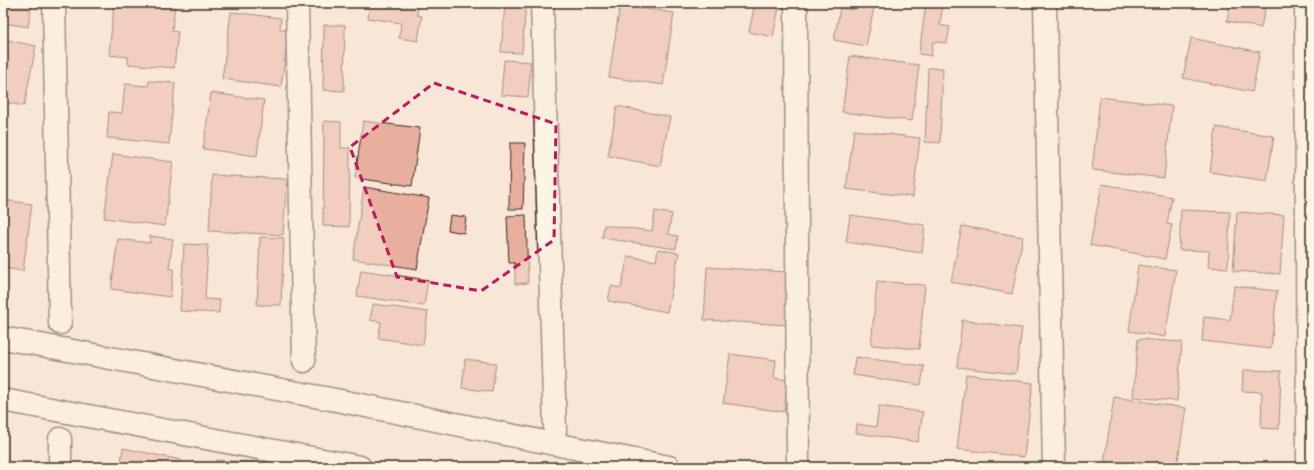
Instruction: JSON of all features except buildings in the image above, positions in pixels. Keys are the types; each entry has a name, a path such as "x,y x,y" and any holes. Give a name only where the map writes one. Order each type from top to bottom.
{"street":[{"path":"54,3 60,323"},
{"path":"298,3 304,361"},
{"path":"542,3 555,431"},
{"path":"796,3 798,467"},
{"path":"1045,3 1054,467"},
{"path":"1306,3 1308,467"},
{"path":"3,338 341,400 669,467"},
{"path":"3,400 360,467"},
{"path":"60,438 60,467"}],"highlighted area":[{"path":"434,83 556,124 554,240 481,291 397,277 350,147"}]}
